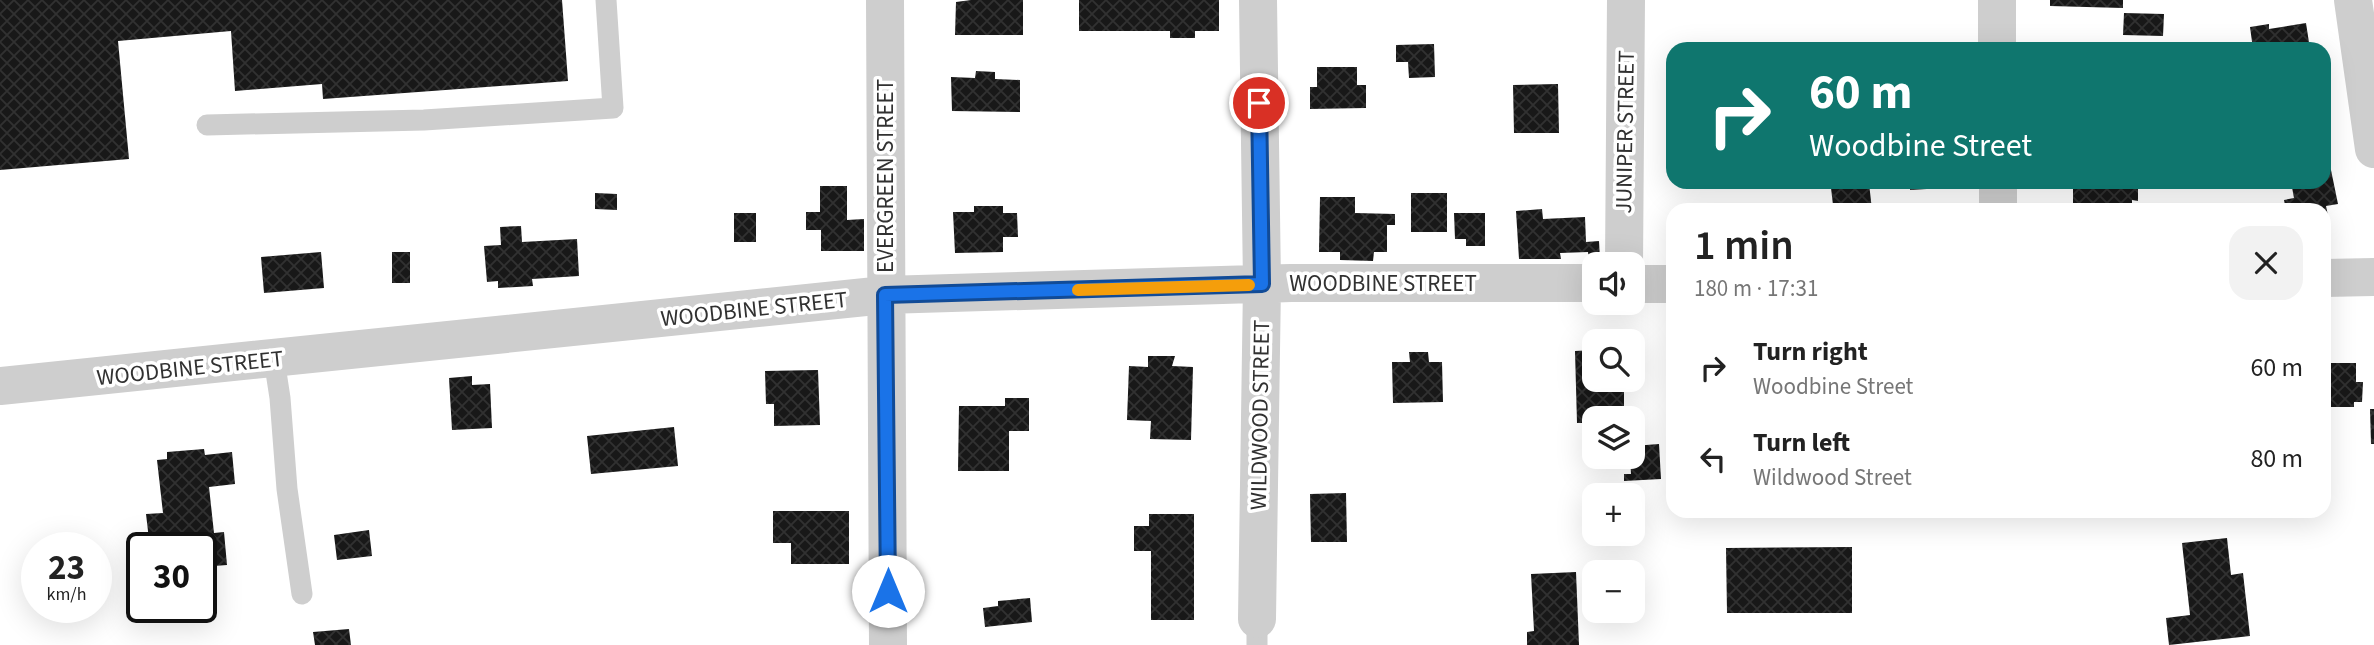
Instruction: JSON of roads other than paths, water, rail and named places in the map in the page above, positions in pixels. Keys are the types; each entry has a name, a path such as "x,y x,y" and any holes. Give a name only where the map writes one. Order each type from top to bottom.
{"street":[{"name":"EVERGREEN STREET","path":"886,0 888,645"},
{"name":"WILDWOOD STREET","path":"1257,632 1262,284 1258,0"},
{"name":"JUNIPER STREET","path":"1624,252 1626,0"},
{"path":"1997,0 1997,42"},
{"path":"2353,0 2374,149"},
{"path":"2331,278 2374,277"},
{"name":"WOODBINE STREET","path":"0,386 885,295 1262,284 1582,284"},
{"path":"1645,284 1666,284"}],"lane":[{"path":"207,125 424,120 613,108 606,0"},
{"path":"274,359 282,417 287,489 302,594"}]}
